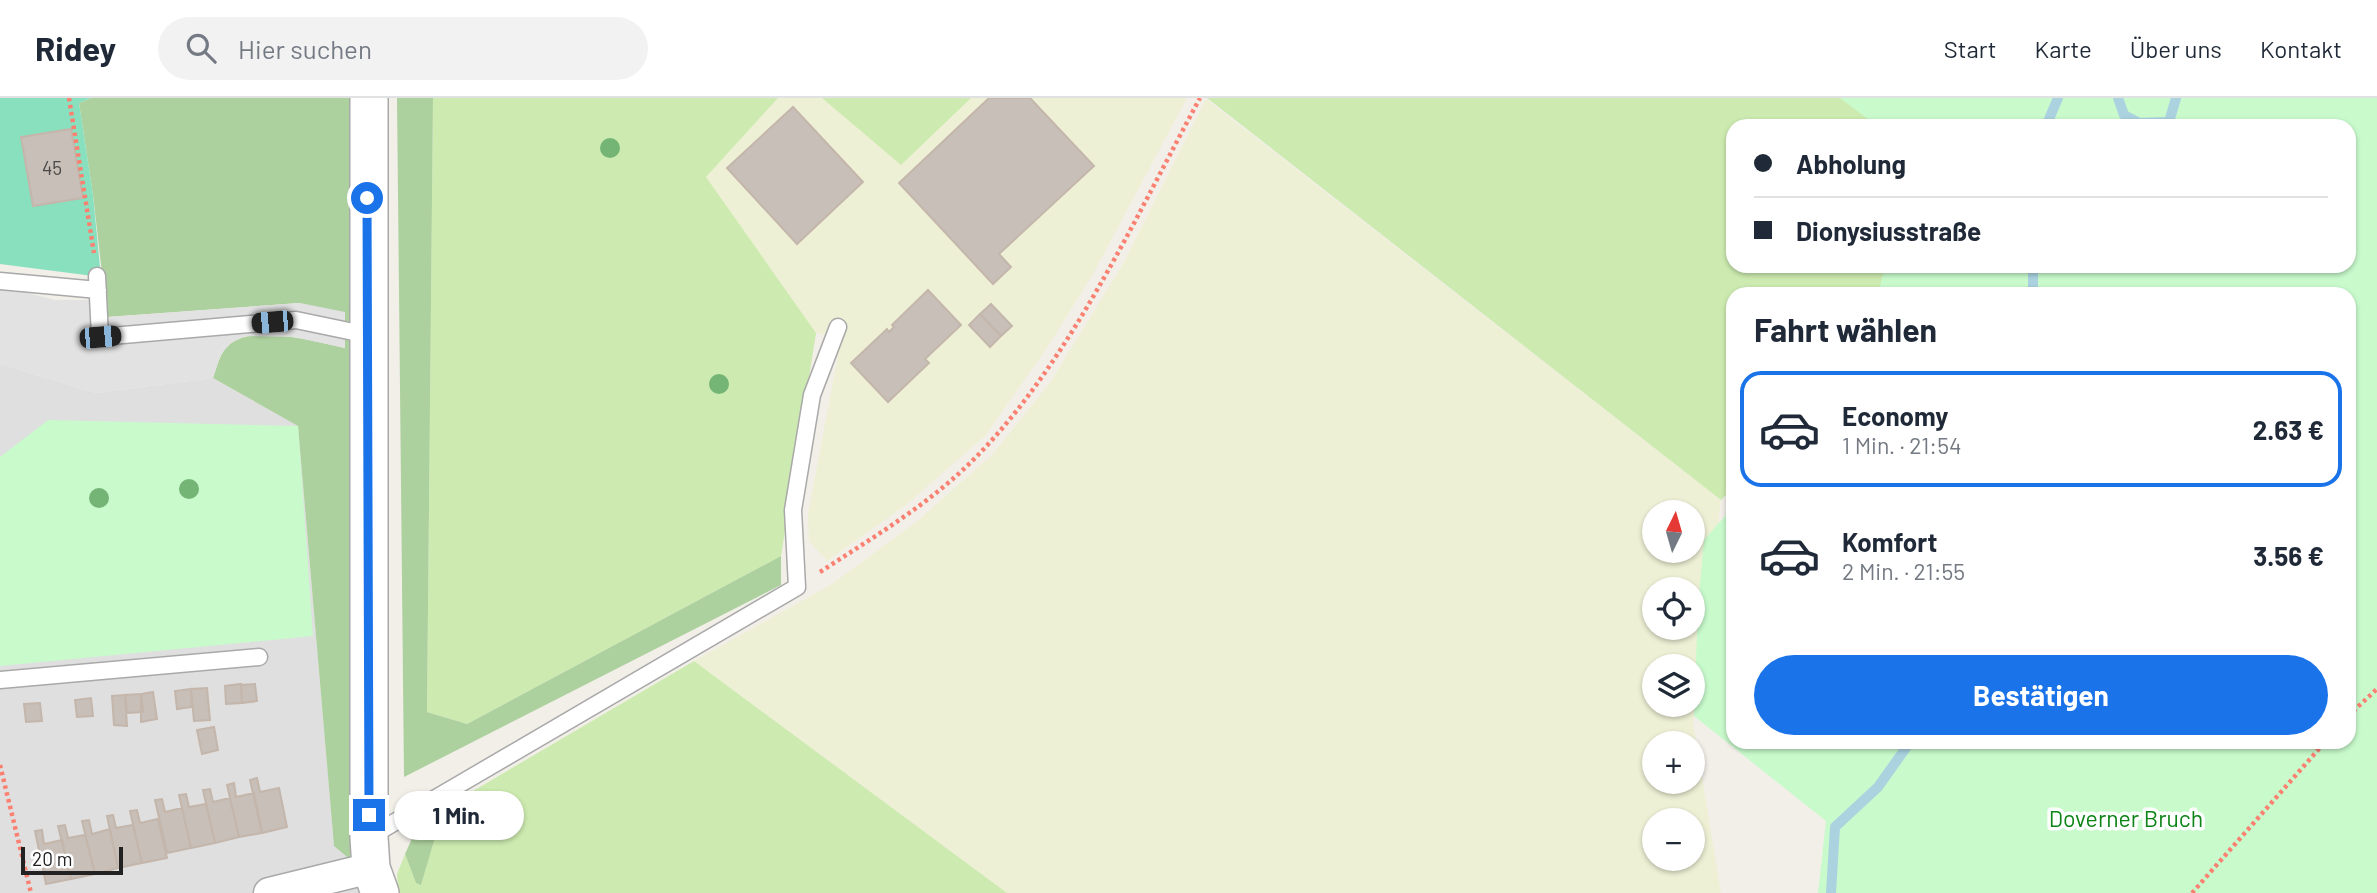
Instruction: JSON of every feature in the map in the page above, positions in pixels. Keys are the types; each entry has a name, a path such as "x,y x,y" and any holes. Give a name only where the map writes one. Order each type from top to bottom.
{"street":[{"path":"269,893 373,866 368,334 369,98"}],"lane":[{"path":"0,282 97,283 100,337 296,320 368,334"},
{"path":"373,866 797,587 793,510 812,395 838,327"},
{"path":"0,680 259,657"}],"path":[{"path":"69,98 97,283"},
{"path":"797,587 917,509 978,456 1013,414 1057,354 1200,98"},
{"path":"2356,709 2377,689"},
{"path":"2192,893 2319,749"},
{"path":"0,765 31,893"},
{"path":"2198,893 2199,886"}],"shaded area":[{"path":"0,286 55,300 104,300 107,317 300,303 345,312 345,348 294,337 245,336 231,343 221,354 213,378 96,393 0,364"},
{"path":"0,364 96,393 213,378 298,426 334,845 352,861 364,893 0,893"}],"green space":[{"path":"0,98 91,98 79,103 93,195 101,277 0,264"},
{"path":"91,98 356,98 352,861 334,846 298,426 213,378 224,351 240,338 254,335 286,336 345,348 300,303 107,317 79,103"},
{"path":"397,98 433,98 427,712 467,724 781,556 781,585 404,777"},
{"path":"433,98 1187,98 1093,274 1047,348 985,436 906,505 827,561 809,541 808,514 841,339 816,333 781,556"},
{"path":"433,98 778,98 706,177 816,333 781,556 467,724 427,712"},
{"path":"822,98 971,98 901,165"},
{"path":"1207,98 1872,98 1898,119 1726,119 1726,273 1886,273 1881,287 1726,287 1726,495 1721,500"},
{"name":"Doverner Bruch","path":"1840,98 2377,98 2377,893 1818,893 1826,821 1735,749 2356,749 2356,287 1880,287 1883,273 2356,273 2356,119 1868,119"},
{"path":"1206,99 1721,500 1705,627 1705,577 1642,577 1642,640 1703,640 1702,654 1642,654 1642,717 1694,717 1694,731 1642,731 1642,794 1705,794 1721,893 1007,893 694,661 832,584 916,522 992,455 1051,381 1124,262"},
{"path":"48,420 298,426 313,636 0,666 0,457"},
{"name":"Doverner Bruch","path":"1726,515 1726,741 1695,717 1705,717 1705,654 1696,654 1697,640 1705,640 1705,577 1701,577 1702,564 1705,563 1705,539"},
{"path":"694,661 1007,893 398,893 397,874 405,854 416,883 421,884 437,831 477,802 461,798"},
{"path":"461,798 478,801 437,831 421,885 416,883 405,854 419,823"}],"building":[{"path":"989,98 1030,98 1094,166 999,254 1011,267 993,284 899,183"},
{"path":"793,107 863,182 797,244 727,168"},
{"path":"71,129 83,198 33,206 21,137"},
{"path":"928,290 961,325 925,359 929,363 888,402 851,363 887,329 889,332 894,327 892,325"},
{"path":"991,304 1012,326 1001,336 980,314"},
{"path":"980,314 1001,336 990,347 969,325"},
{"path":"241,684 242,703 226,704 225,686"},
{"path":"255,684 257,701 242,703 241,685"},
{"path":"207,688 210,720 194,721 191,689"},
{"path":"191,689 192,707 177,709 175,691"},
{"path":"153,692 157,719 141,722 141,694"},
{"path":"141,694 143,712 127,713 125,695"},
{"path":"125,695 127,726 114,725 112,696"},
{"path":"91,698 93,716 77,717 75,700"},
{"path":"40,703 42,721 26,722 24,704"},
{"path":"214,727 218,750 202,754 197,730"},
{"path":"257,778 260,792 279,788 287,827 262,833 250,780"},
{"path":"234,783 236,797 254,793 262,833 239,837 227,785"},
{"path":"210,789 213,802 230,798 239,837 215,843 203,790"},
{"path":"186,794 189,807 206,804 215,843 191,848 179,795"},
{"path":"162,799 165,812 182,808 191,848 167,853 155,800"},
{"path":"137,810 140,823 158,819 167,858 142,863 130,811"},
{"path":"113,815 116,828 133,825 142,863 118,868 107,816"},
{"path":"89,820 92,834 110,829 118,868 95,874 82,821"},
{"path":"65,825 68,838 85,835 95,874 71,879 58,826"},
{"path":"42,830 44,844 62,840 71,879 46,884 35,831"}],"waterway":[{"path":"2049,119 2058,98"},
{"path":"2118,98 2124,115 2132,119"},
{"path":"2170,119 2176,98"},
{"path":"2033,273 2033,287"},
{"path":"1831,893 1835,827 1878,787 1905,749"}],"route":[{"path":"367,198 371,750 369,815"}]}
